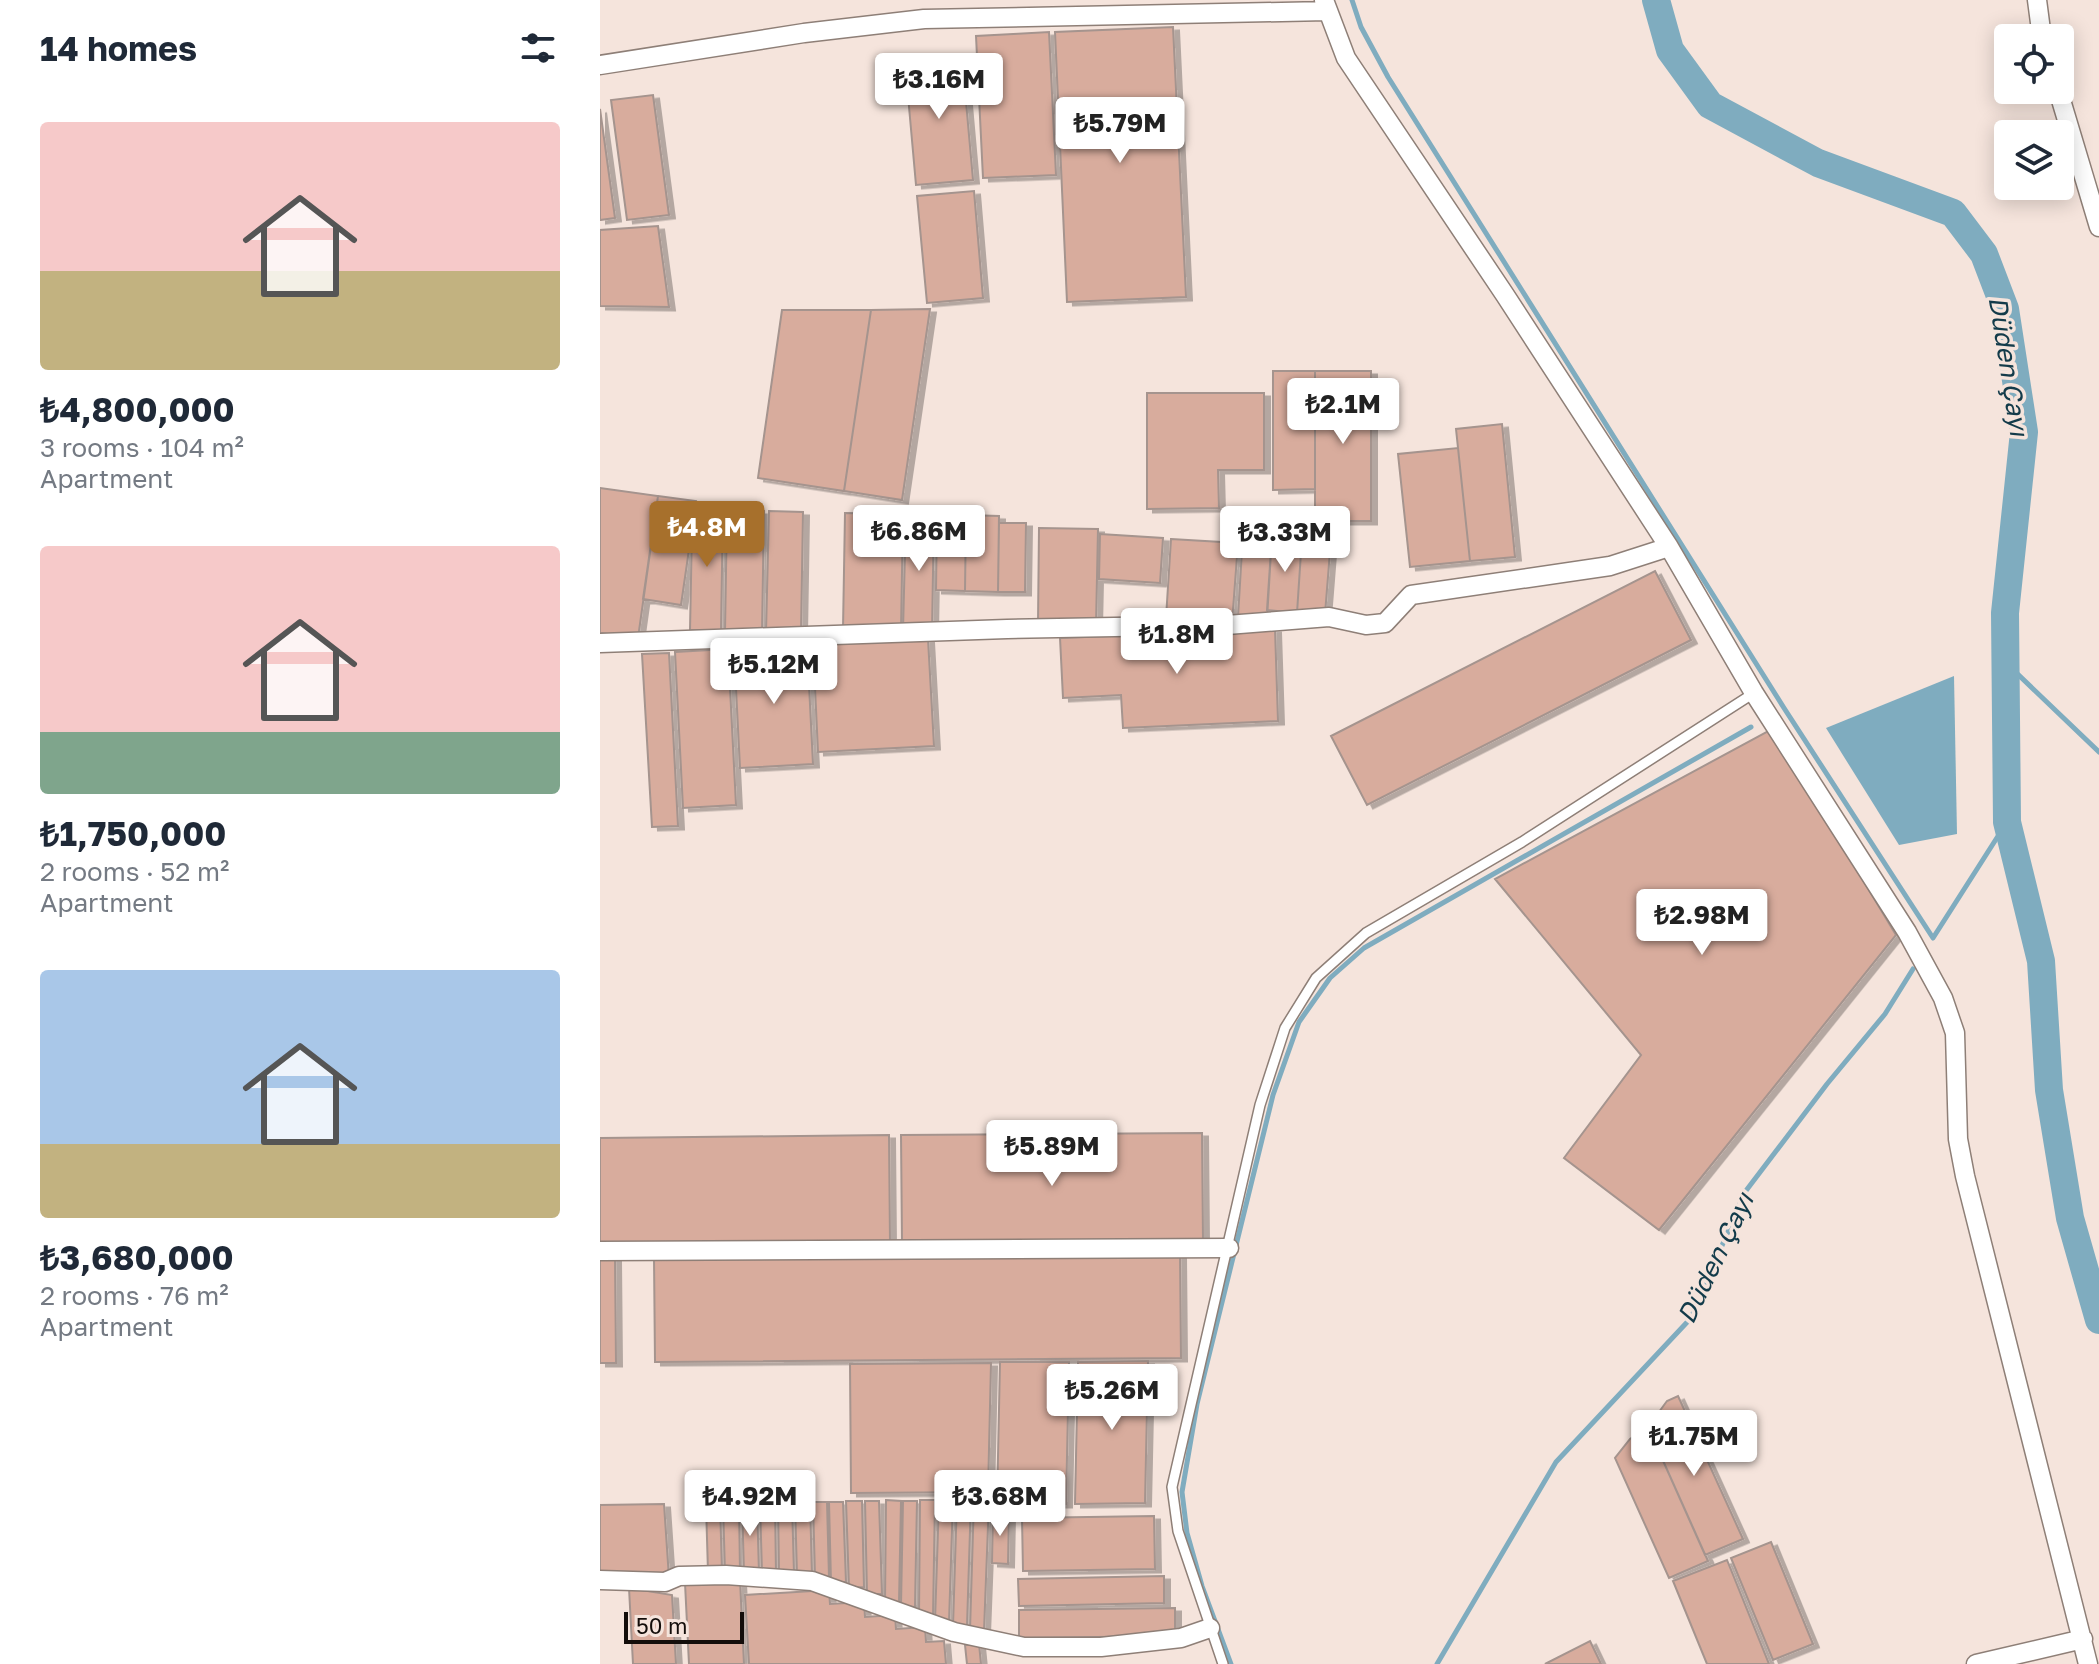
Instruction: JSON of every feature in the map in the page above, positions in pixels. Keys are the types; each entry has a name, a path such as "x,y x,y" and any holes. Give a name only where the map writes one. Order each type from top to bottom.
{"street":[{"path":"2037,0 2040,24"},
{"path":"600,65 804,33 924,19 1326,6 1346,58 1669,547 1754,693 1907,932 1943,998 1955,1033 1958,1139 1965,1176 2088,1664"},
{"path":"2062,104 2099,227"},
{"path":"600,643 1227,625 1329,617 1366,625 1385,623 1411,595 1610,566 1669,547"},
{"path":"600,1251 1229,1248"},
{"path":"600,1580 665,1582 679,1576 726,1575 812,1581 954,1632 1024,1647 1101,1647 1181,1638 1210,1628"},
{"path":"1976,1664 2083,1639"}],"lane":[{"path":"1223,1664 1178,1531 1172,1487 1260,1105 1285,1028 1316,978 1366,933 1522,842 1754,693"}],"water":[{"path":"1954,676 1957,834 1899,845 1826,728"}],"building":[{"path":"1173,27 1186,297 1067,302 1055,32"},
{"path":"1049,32 1056,175 983,178 976,36"},
{"path":"962,57 973,180 916,185 905,62"},
{"path":"653,95 669,215 627,220 611,100"},
{"path":"600,109 615,218 600,220"},
{"path":"974,191 983,298 927,303 917,196"},
{"path":"658,226 669,307 600,306 600,230"},
{"path":"930,309 902,500 844,491 871,310"},
{"path":"782,310 871,310 844,491 758,478"},
{"path":"1273,371 1315,371 1315,489 1273,490"},
{"path":"1315,371 1371,371 1371,521 1315,521"},
{"path":"1147,393 1264,393 1264,470 1218,470 1219,508 1147,509"},
{"path":"1502,424 1515,557 1470,561 1456,429"},
{"path":"1458,448 1470,561 1410,567 1398,454"},
{"path":"600,488 658,496 638,638 600,633"},
{"path":"658,496 696,501 681,605 643,599"},
{"path":"695,505 723,506 721,631 690,630"},
{"path":"727,511 764,511 762,632 725,631"},
{"path":"769,511 803,512 801,632 766,632"},
{"path":"845,513 903,514 901,630 843,629"},
{"path":"906,514 934,514 932,631 903,630"},
{"path":"937,515 966,515 965,591 936,590"},
{"path":"966,515 999,516 998,592 965,591"},
{"path":"999,523 1026,523 1025,592 998,592"},
{"path":"1039,528 1098,529 1096,625 1038,624"},
{"path":"1243,533 1272,535 1267,619 1238,617"},
{"path":"1100,534 1163,538 1160,583 1099,579"},
{"path":"1272,535 1302,537 1297,613 1267,610"},
{"path":"1302,537 1331,539 1325,614 1297,613"},
{"path":"1171,539 1238,543 1232,623 1166,618"},
{"path":"1655,571 1691,640 1367,805 1331,736"},
{"path":"1275,629 1278,721 1123,728 1121,695 1063,698 1060,638"},
{"path":"928,639 934,746 818,752 813,645"},
{"path":"807,645 813,764 740,768 734,649"},
{"path":"728,649 736,805 683,808 675,652"},
{"path":"669,653 678,826 652,827 642,654"},
{"path":"1772,729 1896,935 1659,1230 1564,1158 1641,1055 1495,879"},
{"path":"1202,1133 1203,1240 902,1242 901,1135"},
{"path":"889,1135 890,1243 600,1245 600,1138"},
{"path":"1180,1253 1181,1358 655,1362 654,1257"},
{"path":"600,1257 615,1257 616,1363 600,1363"},
{"path":"1148,1361 1145,1503 1075,1504 1078,1362"},
{"path":"1000,1362 1069,1362 1066,1504 997,1504"},
{"path":"991,1363 988,1492 851,1493 850,1364"},
{"path":"1678,1396 1743,1539 1705,1555 1648,1427 1667,1401"},
{"path":"1648,1427 1708,1561 1669,1578 1615,1458 1630,1439"},
{"path":"957,1499 971,1499 967,1626 953,1626"},
{"path":"974,1499 989,1500 984,1631 970,1630"},
{"path":"886,1500 901,1501 899,1603 885,1603"},
{"path":"920,1500 935,1500 933,1616 919,1616"},
{"path":"939,1500 953,1500 949,1622 935,1621"},
{"path":"846,1501 862,1501 864,1587 849,1588"},
{"path":"865,1501 879,1501 882,1594 867,1594"},
{"path":"903,1501 917,1501 915,1607 901,1606"},
{"path":"810,1502 812,1575 797,1575 795,1503"},
{"path":"813,1502 827,1502 829,1577 815,1577"},
{"path":"829,1502 843,1502 846,1582 831,1582"},
{"path":"775,1503 776,1573 762,1573 760,1504"},
{"path":"778,1503 792,1503 794,1573 779,1574"},
{"path":"664,1504 669,1578 600,1579 600,1505"},
{"path":"739,1504 740,1572 725,1573 723,1505"},
{"path":"742,1504 757,1504 759,1573 744,1573"},
{"path":"706,1505 720,1505 722,1571 708,1572"},
{"path":"993,1512 1009,1513 1008,1564 992,1563"},
{"path":"1154,1516 1155,1569 1023,1571 1022,1518"},
{"path":"1771,1542 1813,1644 1773,1660 1731,1558"},
{"path":"1727,1560 1769,1664 1707,1664 1673,1581"},
{"path":"1164,1576 1164,1603 1019,1606 1018,1579"},
{"path":"740,1580 744,1664 689,1664 685,1583"},
{"path":"629,1588 672,1595 676,1664 633,1664"},
{"path":"829,1590 830,1604 864,1602 865,1617 895,1615 896,1629 925,1627 926,1642 944,1641 946,1664 749,1664 745,1595"},
{"path":"1175,1608 1175,1636 1019,1638 1019,1610"},
{"path":"1590,1641 1601,1664 1545,1664"},
{"path":"979,1644 981,1664 967,1664 965,1645"}],"waterway":[{"path":"1352,0 1361,27 1388,77 1784,708 1933,938 2007,822"},
{"name":"Düden Çayı","path":"1656,0 1670,50 1710,105 1818,163 1953,213 1984,254 2005,309 2024,432 2005,613 2007,822 2041,961 2049,1090 2070,1218 2099,1320"},
{"path":"2005,662 2099,752"},
{"path":"1231,1664 1202,1586 1187,1533 1182,1492 1197,1404 1273,1095 1299,1022 1330,978 1364,948 1751,727"},
{"name":"Düden Çayı","path":"1437,1664 1556,1462 1691,1318 1745,1192 1885,1014 1913,969"}]}
